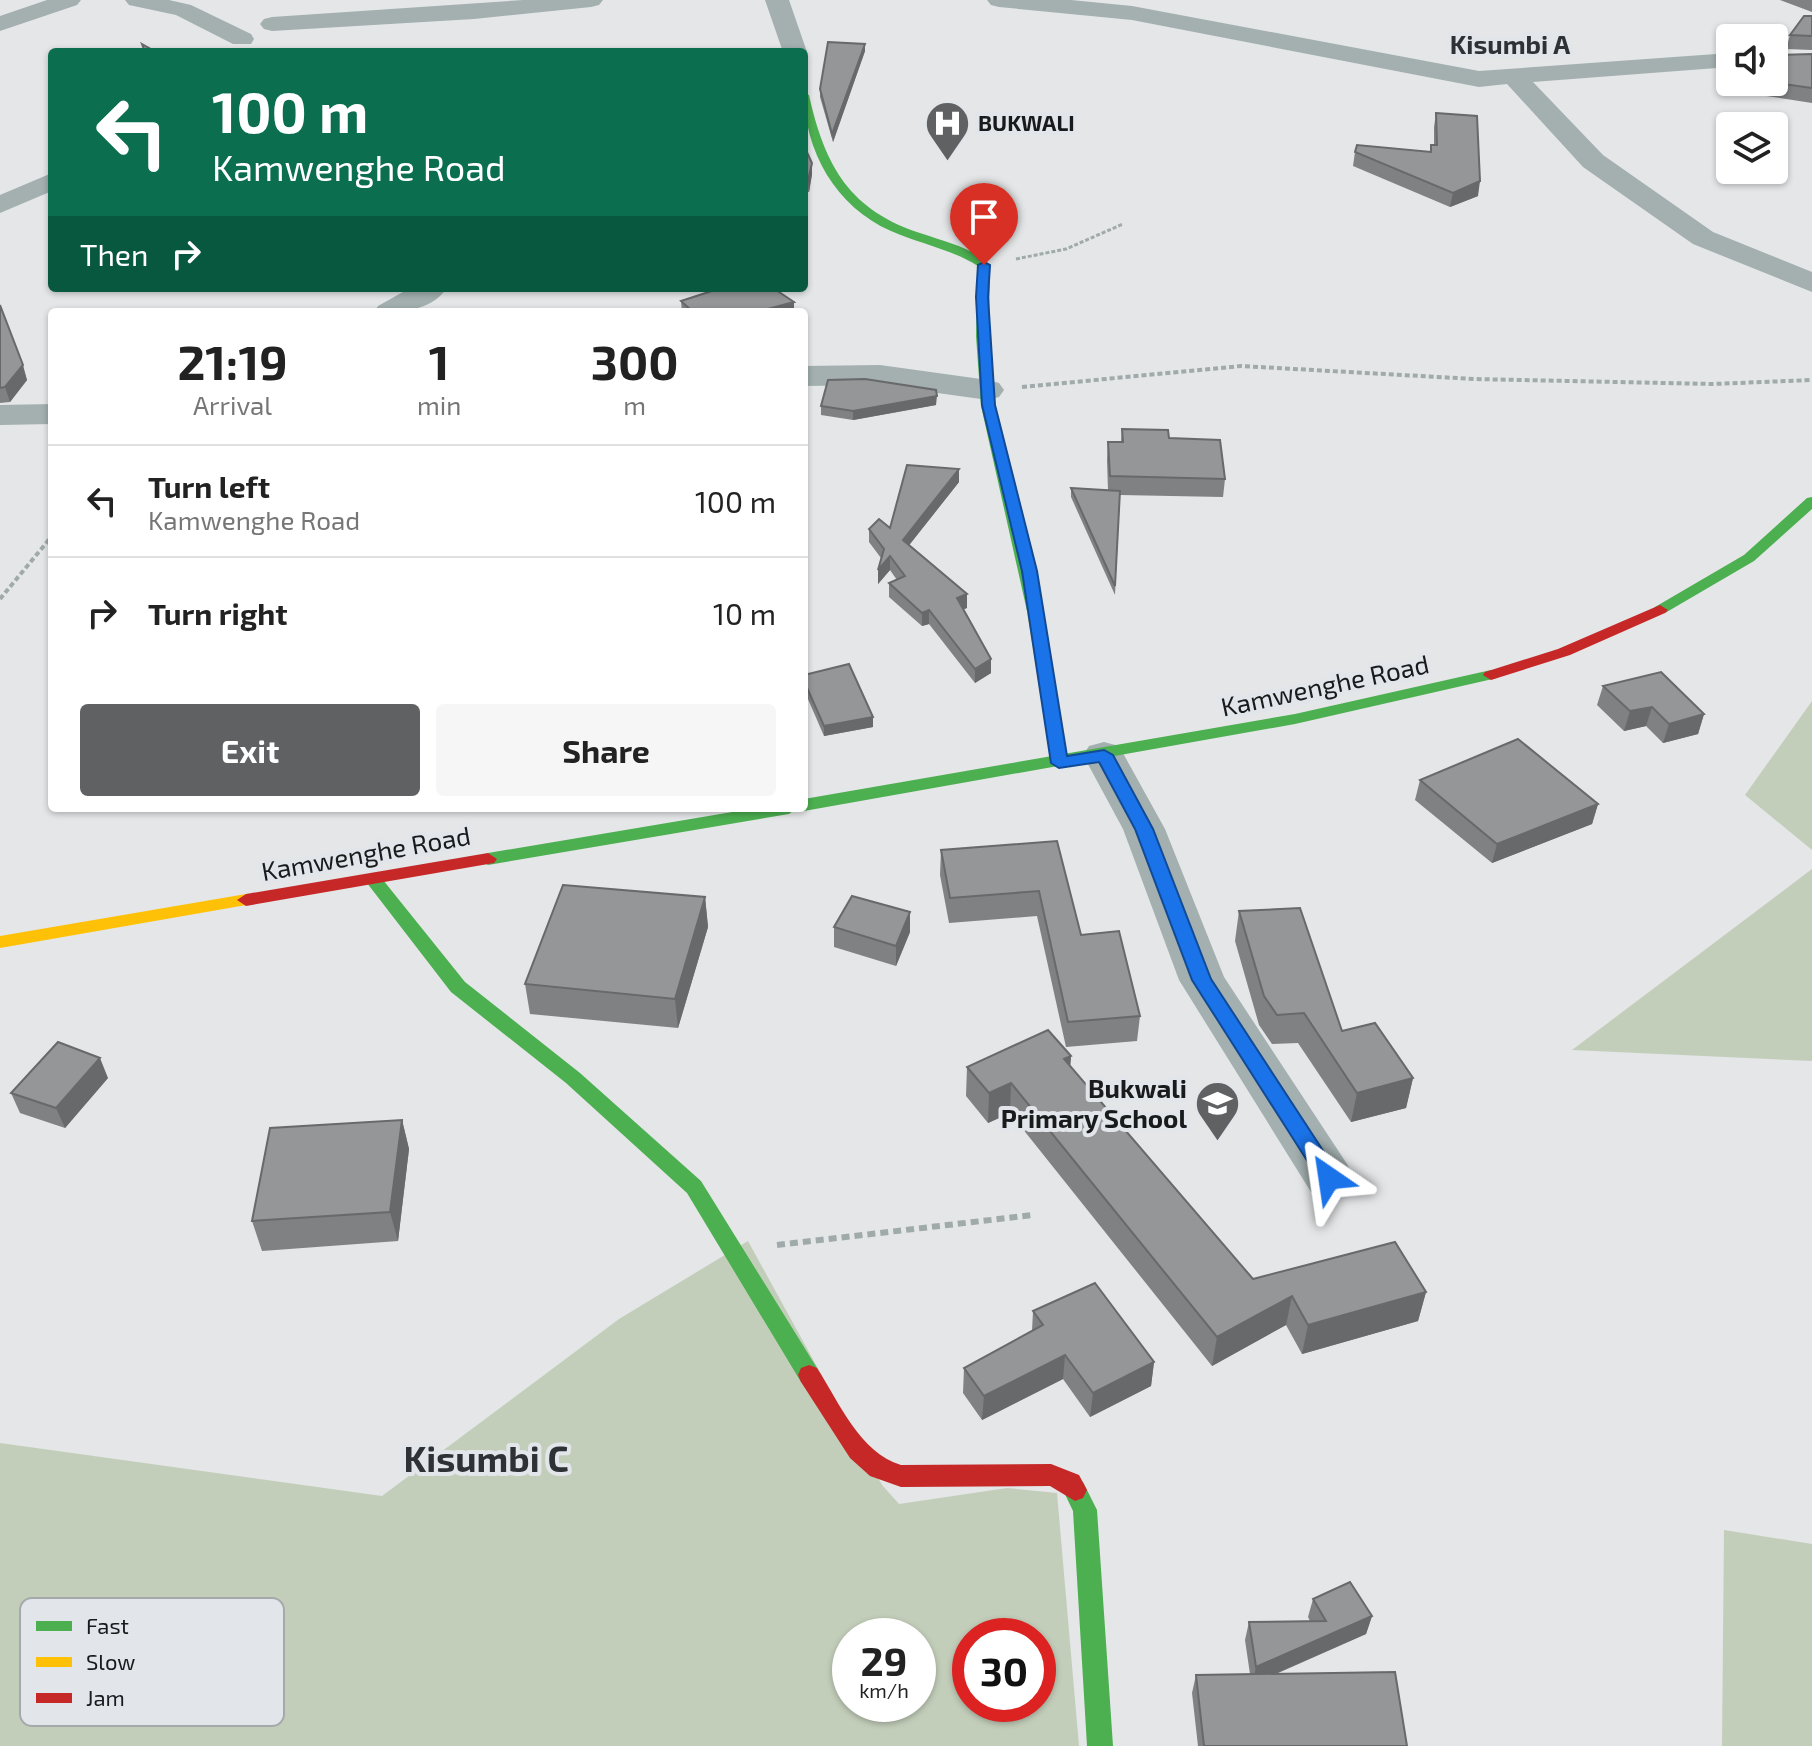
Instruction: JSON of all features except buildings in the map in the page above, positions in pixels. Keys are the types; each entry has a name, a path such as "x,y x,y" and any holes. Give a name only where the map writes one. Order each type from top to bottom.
{"street":[{"path":"0,24 69,0"},
{"path":"137,0 183,10 244,46 272,24 284,0"},
{"path":"272,24 474,12 591,0"},
{"path":"777,0 794,48"},
{"path":"999,0 1132,13 1449,75 1515,78 1716,61"},
{"path":"1515,78 1593,161 1703,238 1812,283"},
{"path":"808,111 819,155 842,194 862,213 893,228 954,248 984,265 982,297 988,405 1029,571 1059,763"},
{"path":"0,205 48,183"},
{"path":"396,308 425,292"},
{"path":"808,376 880,375 988,390"},
{"path":"0,415 48,414"},
{"name":"Kamwenghe Road","path":"808,804 1059,763 1406,699 1578,649 1691,595 1752,556 1812,501"},
{"path":"1104,755 1144,829 1202,980 1329,1178"},
{"name":"Kamwenghe Road","path":"0,942 766,812"},
{"path":"373,879 458,987 573,1078 694,1187 768,1313 858,1451 878,1469 901,1476 1051,1475 1071,1483 1085,1510 1100,1746"}],"path":[{"path":"984,265 1066,249 1123,224"},
{"path":"988,390 1241,366 1506,380 1713,384 1812,380"},
{"path":"0,599 48,541"},
{"path":"732,1250 1033,1215"}],"green space":[{"path":"1812,701 1812,850 1745,795"},
{"path":"1812,869 1812,1061 1572,1050"},
{"path":"748,1241 882,1485 899,1504 1007,1488 1057,1493 1079,1746 0,1746 0,1443 382,1496 619,1319"},
{"path":"1724,1530 1812,1544 1812,1746 1722,1746"}],"traffic: fast":[{"path":"808,113 823,158 845,193 860,208 877,221 953,248 984,265 982,336 988,406 1035,611"},
{"path":"1660,610 1749,558 1812,501"},
{"path":"808,804 1295,719 1491,675"},
{"path":"488,859 765,812"},
{"path":"373,879 458,987 573,1078 694,1187 809,1375"},
{"path":"1075,1490 1085,1510 1100,1746"}],"traffic: slow":[{"path":"1035,611 1059,763"},
{"path":"0,942 246,900"}],"traffic: jam":[{"path":"1491,675 1564,652 1660,610"},
{"path":"246,900 488,859"},
{"path":"809,1375 858,1451 878,1469 901,1476 1051,1475 1071,1483 1075,1490"}],"place":[{"name":"BUKWALI","path":"947,162"},
{"name":"Bukwali Primary School","path":"1218,1143"}],"district":[{"name":"Kisumbi A","path":"1510,45"},
{"name":"Kisumbi C","path":"486,1459"}],"route":[{"path":"984,265 982,297 988,405 1009,479 1029,571 1059,763 1104,755 1144,829 1202,980 1329,1178"}]}
